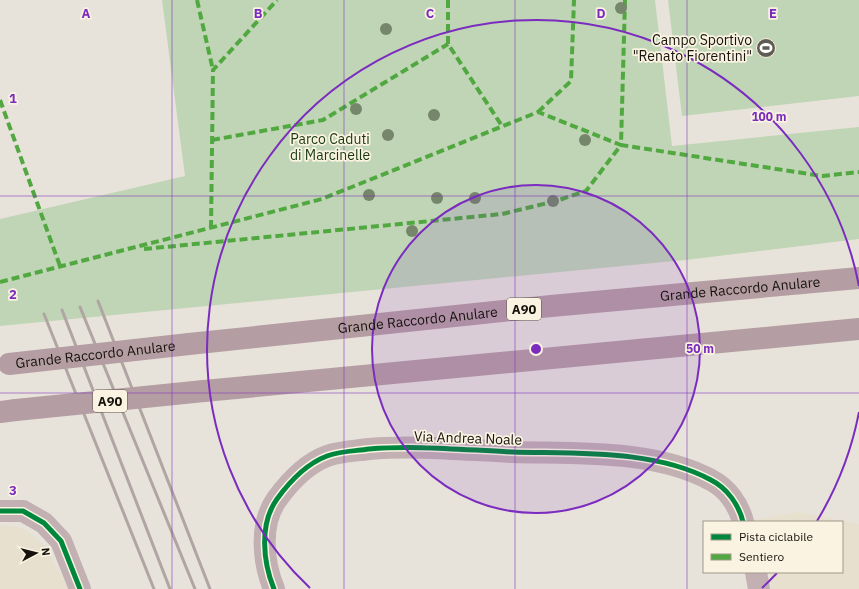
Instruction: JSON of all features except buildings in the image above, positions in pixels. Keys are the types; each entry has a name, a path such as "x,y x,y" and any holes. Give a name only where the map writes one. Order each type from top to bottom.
{"highway":[{"name":"Grande Raccordo Anulare","path":"5,364 550,306 859,278"},
{"name":"A90","path":"8,411 859,329"}],"street":[{"name":"Via Andrea Noale","path":"274,589 267,566 265,549 266,527 273,505 295,477 310,465 327,456 348,451 396,447 624,456 675,466 712,480 729,494 741,513 743,521"},
{"path":"0,511 23,511 44,523 61,541 80,589"},
{"path":"756,573 759,589"}],"shaded area":[{"path":"799,512 859,524 859,589 772,589 768,573 843,573 843,521 754,520"},
{"path":"0,525 23,528 46,547 68,589 0,589"}],"green space":[{"name":"Parco Caduti di Marcinelle","path":"162,0 655,0 672,146 859,127 859,239 685,260 0,326 0,219 185,176"},
{"name":"Campo Sportivo \"Renato Fiorentini\"","path":"668,0 859,0 859,96 682,116"}],"railway":[{"path":"98,301 210,589"},
{"path":"80,307 195,589"},
{"path":"62,310 170,589"},
{"path":"44,314 154,589"}],"marked path":[{"path":"197,0 213,70"},
{"path":"211,228 213,70 277,0"},
{"path":"448,0 448,44 502,126"},
{"path":"538,112 571,81 574,0"},
{"path":"0,282 322,199 538,112 621,145 625,0"},
{"path":"212,140 323,120 448,44"},
{"path":"0,100 60,266"},
{"path":"144,249 502,214 556,201 586,191 621,145 822,176 859,172"}],"cycle path":[{"path":"274,589 265,555 265,531 271,509 287,486 305,468 319,459 343,452 387,448 422,448 614,455 640,458 689,470 717,483 732,498 739,509 743,521"},
{"path":"0,511 23,511 44,523 61,541 80,589"}],"place":[{"name":"Campo Sportivo \"Renato Fiorentini\"","path":"766,48"}]}
